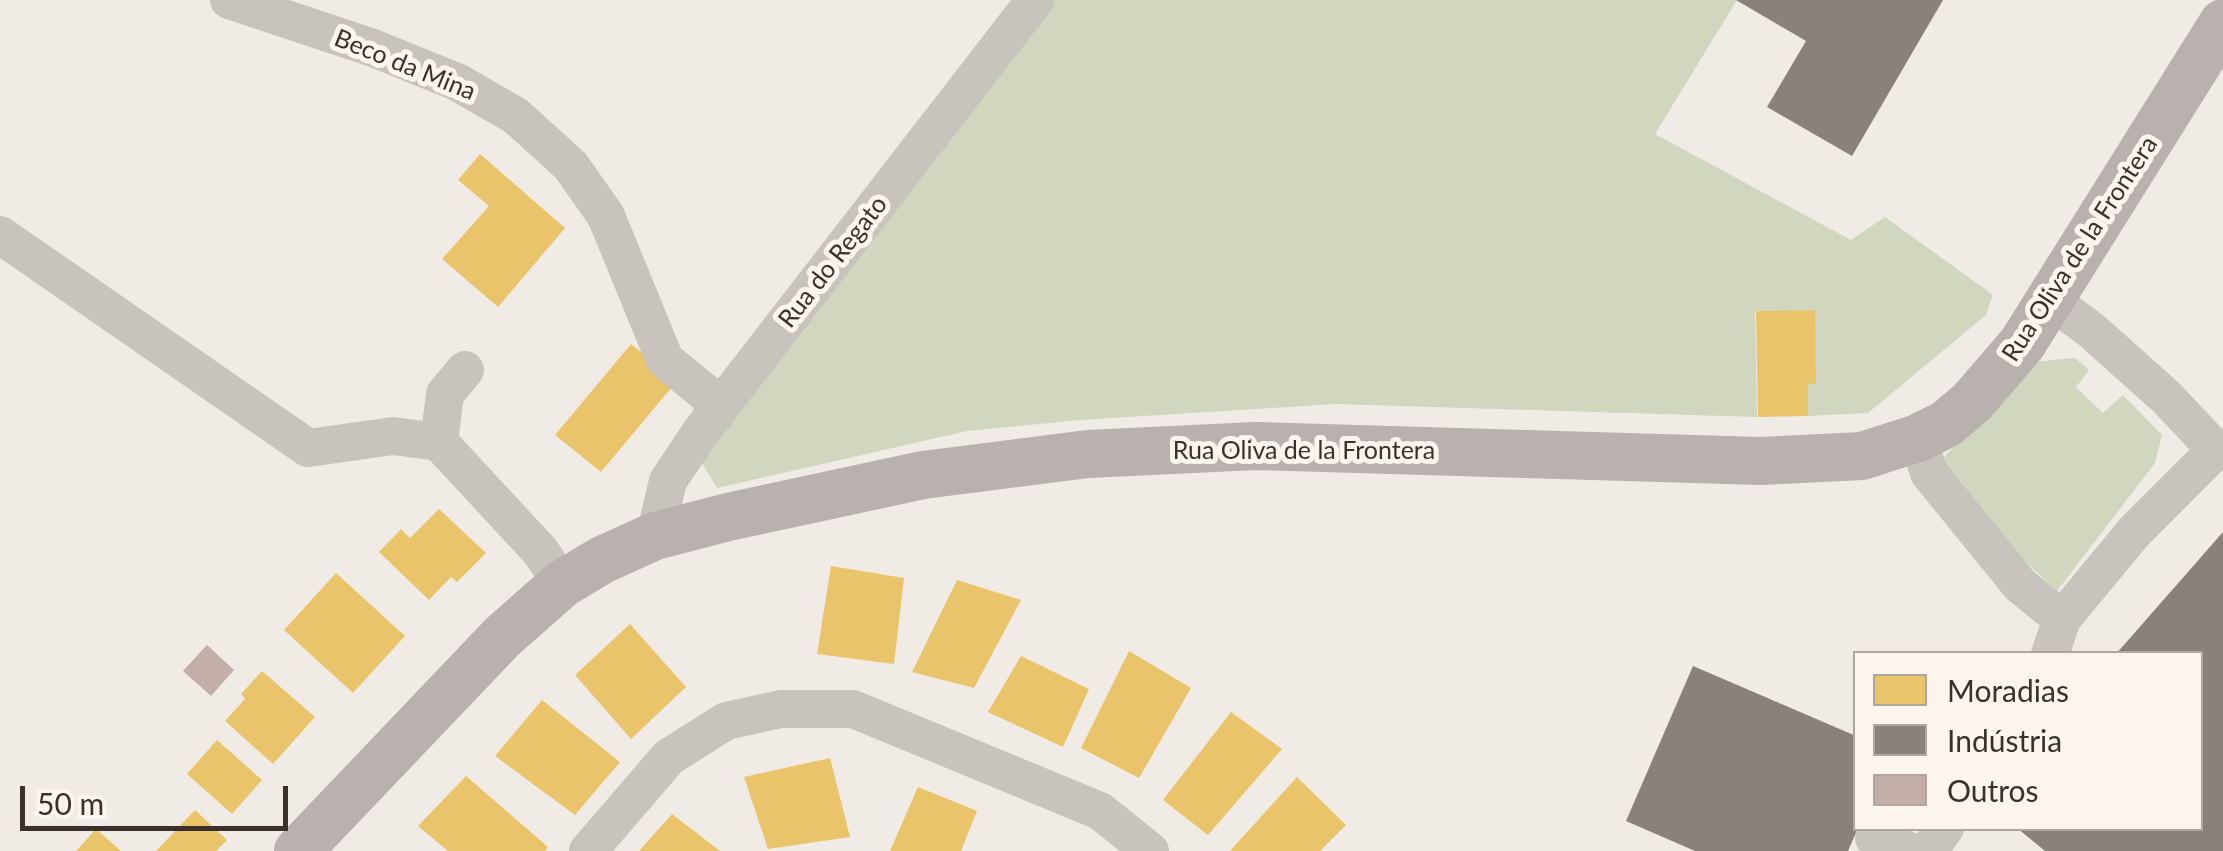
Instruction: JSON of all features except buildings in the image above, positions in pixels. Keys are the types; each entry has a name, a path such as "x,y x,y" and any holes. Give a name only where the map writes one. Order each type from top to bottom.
{"main road":[{"name":"Rua Oliva de la Frontera","path":"298,851 502,637 562,584 602,560 656,536 831,492 922,474 1088,454 1256,446 1780,461 1862,456 1918,438 1946,424 1999,374 2052,300 2223,23"}],"street":[{"name":"Beco da Mina","path":"229,0 373,48 457,82 516,116 571,166 606,216 665,360 708,395 716,414"},
{"name":"Rua do Regato","path":"656,536 668,481 1035,0"},
{"path":"0,236 308,448 393,436 439,442 541,552 562,584"},
{"path":"1918,438 1930,473 2056,636 2134,532 2216,450 2166,397 2052,300"},
{"path":"439,442 445,394 465,370"},
{"path":"588,851 668,757 726,721 781,709 852,709 1100,811 1150,851"},
{"path":"1928,851 1944,831"},
{"path":"1874,838 1910,851"}],"green space":[{"path":"1049,0 1737,0 1655,134 1851,240 1885,217 1993,295 1986,315 1868,413 1808,416 1807,383 1816,382 1814,310 1755,311 1757,417 1336,404 1080,420 967,431 717,488 699,458"},
{"path":"2075,358 2089,370 2076,387 2103,413 2123,395 2162,435 2155,463 2057,591 1929,473 2034,362"}]}
